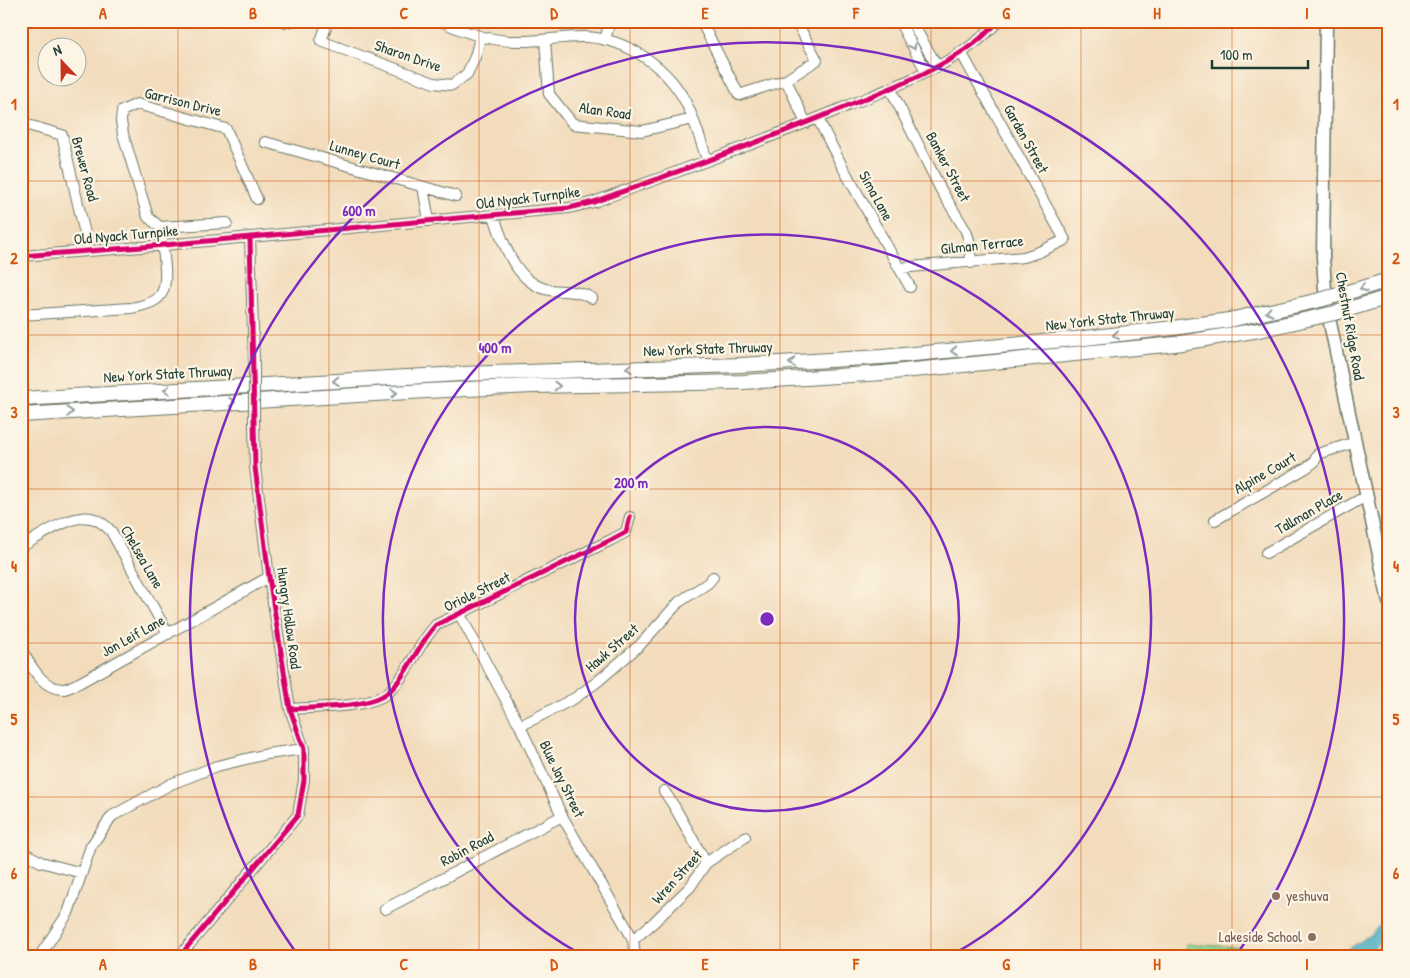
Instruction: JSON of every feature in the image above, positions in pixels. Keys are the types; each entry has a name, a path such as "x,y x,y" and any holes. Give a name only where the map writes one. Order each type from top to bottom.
{"highway":[{"name":"New York State Thruway","path":"21,398 460,374 736,366 882,357 1076,339 1229,320 1316,301 1389,280"},
{"path":"21,414 541,386 734,382 892,373 1175,344 1250,332 1340,312 1389,297"}],"main road":[{"name":"Chestnut Ridge Road","path":"1326,21 1324,274 1330,323 1389,602"}],"street":[{"path":"286,22 291,21"},
{"name":"Sharon Drive","path":"328,21 321,41 434,83 443,84 452,84 467,74 475,57 480,37"},
{"path":"441,21 480,37 502,40 545,40 586,37 605,40 638,53 669,78 680,93 693,119 707,160"},
{"path":"605,40 610,21"},
{"path":"701,21 739,95 786,80 817,60 796,21"},
{"path":"899,21 926,71"},
{"path":"911,21 937,66"},
{"name":"Old Nyack Turnpike","path":"21,256 494,216 569,208 594,202 818,119 890,88 937,66 961,52 976,42 999,21"},
{"name":"Alan Road","path":"545,40 549,94 573,124 642,131 693,119"},
{"name":"Garden Street","path":"961,52 1065,240"},
{"path":"786,80 806,123"},
{"name":"Banker Street","path":"890,88 941,190 966,231 969,240 971,263"},
{"name":"Garrison Drive","path":"160,227 148,217 123,134 122,111 137,104 226,129 257,199"},
{"name":"Sima Lane","path":"818,119 910,287"},
{"name":"Brewer Road","path":"21,123 62,135 89,251"},
{"name":"Lunney Court","path":"265,142 456,196"},
{"path":"423,187 429,221"},
{"path":"494,216 508,254 520,271 533,284 547,290 585,293 592,298"},
{"path":"21,315 131,308 148,305 159,298 165,285 160,227 227,223"},
{"name":"Hungry Hollow Road","path":"179,957 298,815 304,780 304,749 290,709 269,577 255,468 250,237"},
{"name":"Gilman Terrace","path":"899,268 1024,257 1065,240"},
{"name":"Alpine Court","path":"1215,520 1306,468 1314,462 1318,454 1356,442"},
{"name":"Tallman Place","path":"1266,553 1359,500 1367,498"},
{"name":"Oriole Street","path":"290,709 355,703 380,697 392,689 402,678 426,636 436,625 460,615 626,532 630,517"},
{"name":"Chelsea Lane","path":"21,547 72,519 92,518 102,523 110,531 168,634"},
{"name":"Jon Leif Lane","path":"21,648 36,673 49,685 61,689 79,683 269,577"},
{"name":"Hawk Street","path":"520,726 574,698 597,682 640,645 679,602 708,583 712,577"},
{"name":"Blue Jay Street","path":"460,615 520,726 562,816 633,940 634,957"},
{"path":"40,957 68,913 91,846 112,816 172,784 217,766 267,754 304,749"},
{"path":"664,791 706,863"},
{"name":"Robin Road","path":"385,909 562,816"},
{"name":"Wren Street","path":"633,940 654,924 690,887 706,863 745,838"},
{"path":"21,852 41,862 82,873"}],"shaded area":[{"name":"yeshuva","path":"1280,887 1283,902 1271,902 1269,890"}],"green space":[{"path":"1187,944 1238,947 1238,957 1186,957"}],"water":[{"path":"1389,879 1388,930 1374,949 1362,957 1335,957 1373,932 1384,919"}],"cycle path":[{"path":"21,256 142,247 569,208 594,202 721,156 914,78 962,52 979,40 999,21"},
{"path":"179,957 298,815 304,780 304,749 290,709 269,577 255,467 250,237"},
{"path":"290,709 349,705 372,701 384,695 398,682 436,625 626,532 630,517"}],"place":[{"name":"yeshuva","path":"1276,896"},
{"name":"Lakeside School","path":"1312,937"}]}
